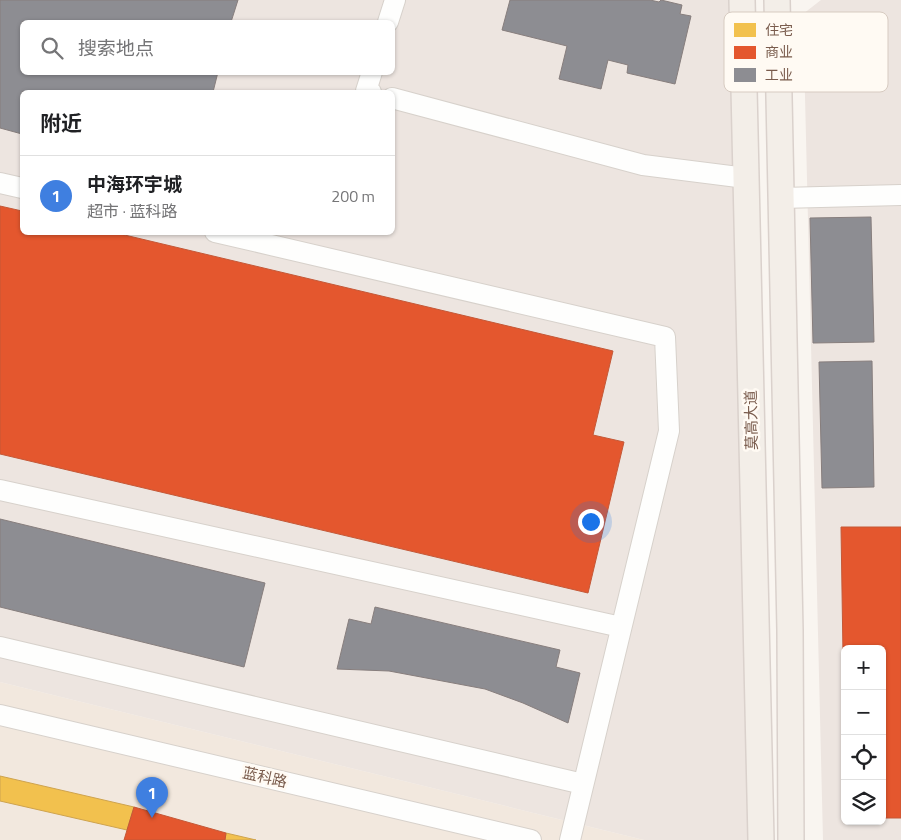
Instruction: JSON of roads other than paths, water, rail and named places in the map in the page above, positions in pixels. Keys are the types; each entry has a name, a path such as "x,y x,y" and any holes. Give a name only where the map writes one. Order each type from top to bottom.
{"main road":[{"name":"莫高大道","path":"744,92 761,840"},
{"path":"779,92 789,621 791,840"}],"street":[{"path":"389,20 395,0"},
{"path":"366,90 371,75"},
{"path":"395,99 644,165 746,178"},
{"path":"0,183 20,188"},
{"path":"781,198 901,195"},
{"path":"228,235 665,337 668,431 570,840"},
{"path":"0,490 621,627"},
{"path":"0,647 584,784"},
{"name":"蓝科路","path":"0,715 531,840"}],"place":[{"name":"中海环宇城","path":"152,818"}]}
